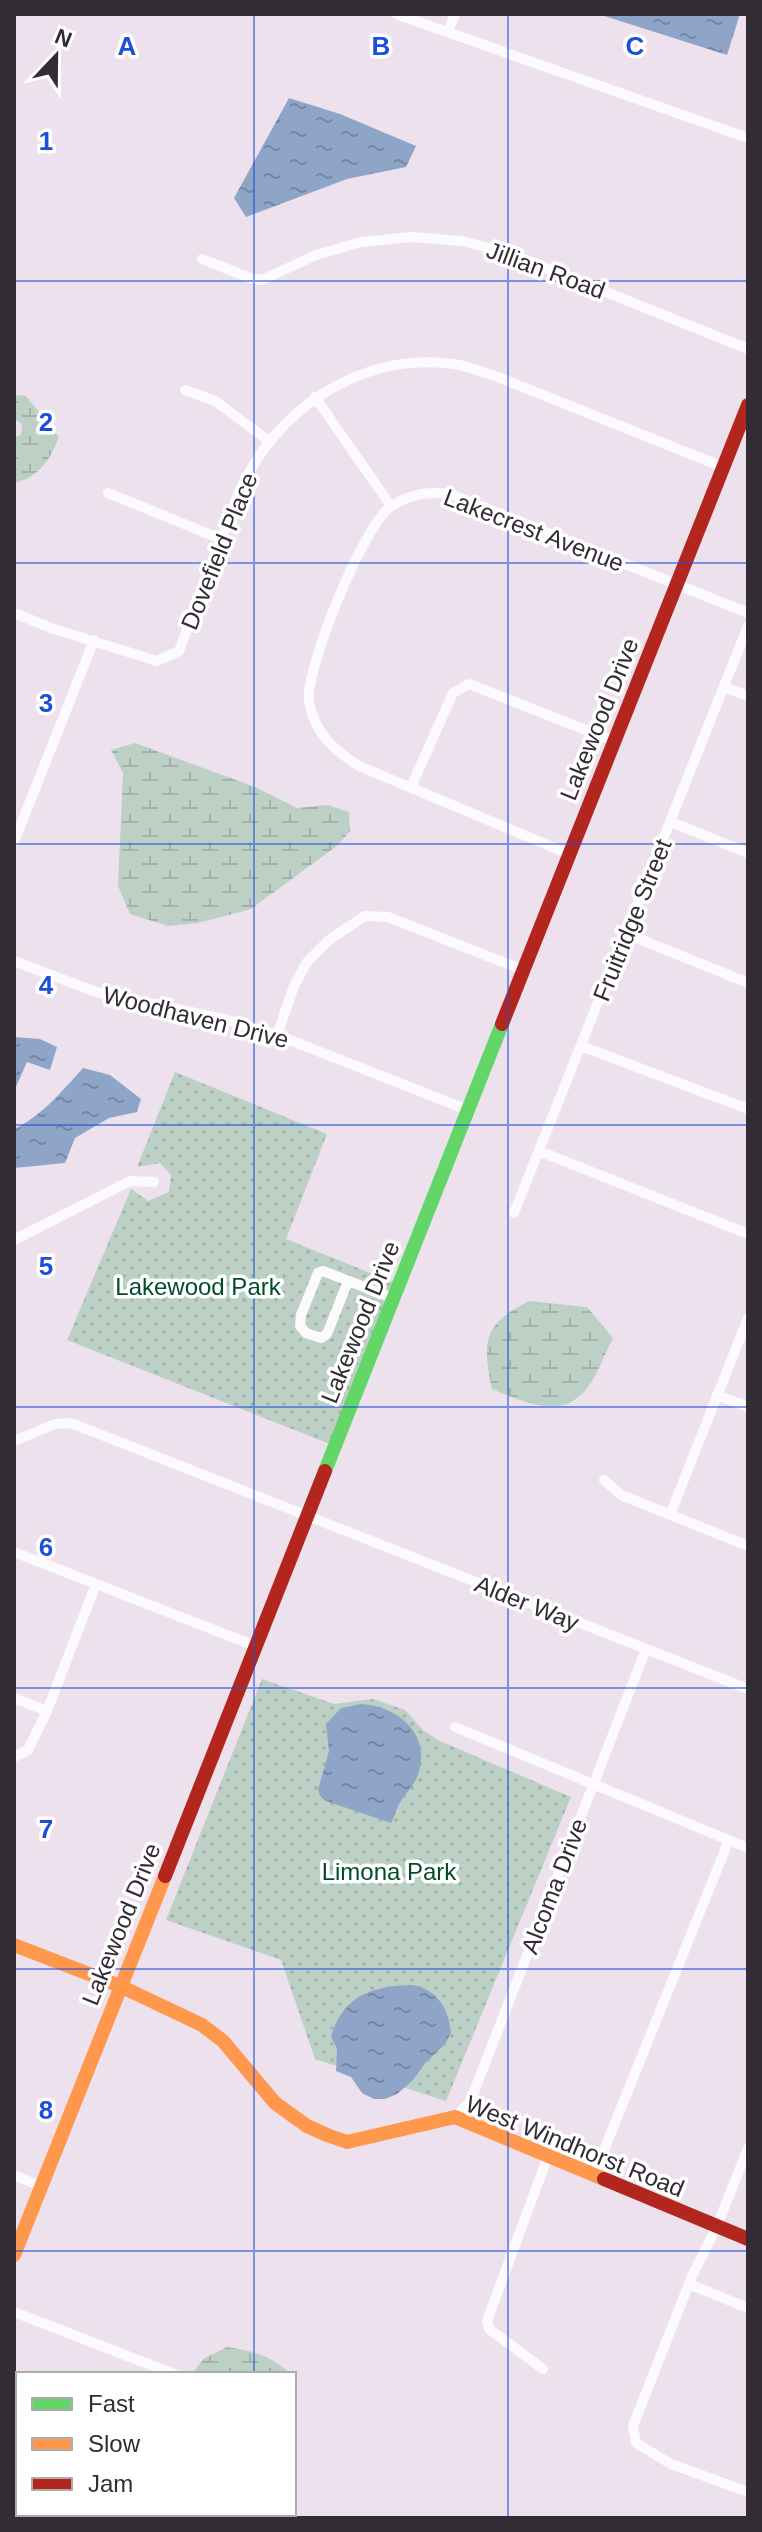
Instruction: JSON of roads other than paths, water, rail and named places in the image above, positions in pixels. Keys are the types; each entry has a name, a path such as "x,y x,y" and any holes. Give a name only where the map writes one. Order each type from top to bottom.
{"street":[{"path":"396,14 748,138"},
{"path":"448,32 455,14"},
{"name":"Jillian Road","path":"202,259 262,280 316,255 361,242 411,237 462,241 506,252 748,349"},
{"name":"Dovefield Place","path":"14,613 54,629 157,661 179,651 244,482 269,441 315,397 349,378 384,366 420,362 457,364 490,374 723,467"},
{"path":"185,390 215,401 269,441"},
{"path":"315,397 391,506 376,521 362,543 313,666 309,699 317,728 336,751 359,766 569,854"},
{"name":"Lakewood Drive","path":"14,2255 748,405"},
{"name":"Lakecrest Avenue","path":"391,506 436,491 453,495 748,613"},
{"path":"108,493 221,539"},
{"name":"Fruitridge Street","path":"514,1213 748,626"},
{"path":"14,842 94,640"},
{"path":"411,787 453,693 469,684 614,741"},
{"path":"724,687 748,696"},
{"path":"671,822 748,853"},
{"path":"277,1035 294,986 307,962 329,940 365,916 388,917 523,970"},
{"path":"627,934 748,983"},
{"name":"Woodhaven Drive","path":"14,961 96,992 224,1019 277,1035 468,1110"},
{"path":"581,1046 748,1109"},
{"path":"539,1151 748,1234"},
{"path":"14,1240 130,1181 154,1182"},
{"path":"348,1281 327,1334 321,1338 306,1333 300,1326 301,1315 318,1273 323,1271 393,1298"},
{"path":"670,1515 748,1318"},
{"path":"717,1395 748,1407"},
{"name":"Alder Way","path":"14,1441 55,1424 71,1423 748,1689"},
{"path":"604,1480 621,1495 748,1546"},
{"path":"14,1552 255,1646"},
{"path":"14,1757 28,1750 47,1711 96,1584"},
{"name":"Alcoma Drive","path":"455,2117 470,2102 646,1649"},
{"path":"14,1698 47,1711"},
{"path":"455,1727 748,1848"},
{"path":"594,2175 729,1840"},
{"name":"West Windhorst Road","path":"14,1945 120,1986 202,2025 223,2041 275,2103 307,2126 327,2135 347,2142 455,2117 748,2239"},
{"path":"748,2148 717,2226 689,2284 633,2426 636,2443 671,2464 748,2492"},
{"path":"543,2369 489,2329 487,2321 548,2156"},
{"path":"14,2175 40,2186"},
{"path":"689,2284 748,2308"},
{"path":"14,2312 169,2372"}],"water":[{"path":"598,14 740,14 727,55"},
{"path":"289,98 340,114 416,146 406,167 347,179 246,217 234,198"},
{"path":"14,1037 40,1039 57,1047 50,1070 27,1062 14,1091"},
{"path":"83,1068 110,1075 141,1099 137,1112 109,1118 75,1138 65,1163 14,1168 14,1129 43,1110"},
{"path":"361,1704 397,1715 406,1722 419,1742 418,1774 391,1823 326,1801 318,1790 329,1751 326,1724 341,1708"},
{"path":"412,1985 428,1991 440,2002 448,2016 451,2033 445,2044 397,2094 374,2099 362,2093 351,2077 336,2071 337,2049 331,2036 344,2011 361,1996 384,1988"}],"park label":[{"name":"Lakewood Park","path":"198,1286"},
{"name":"Limona Park","path":"389,1871"}]}
